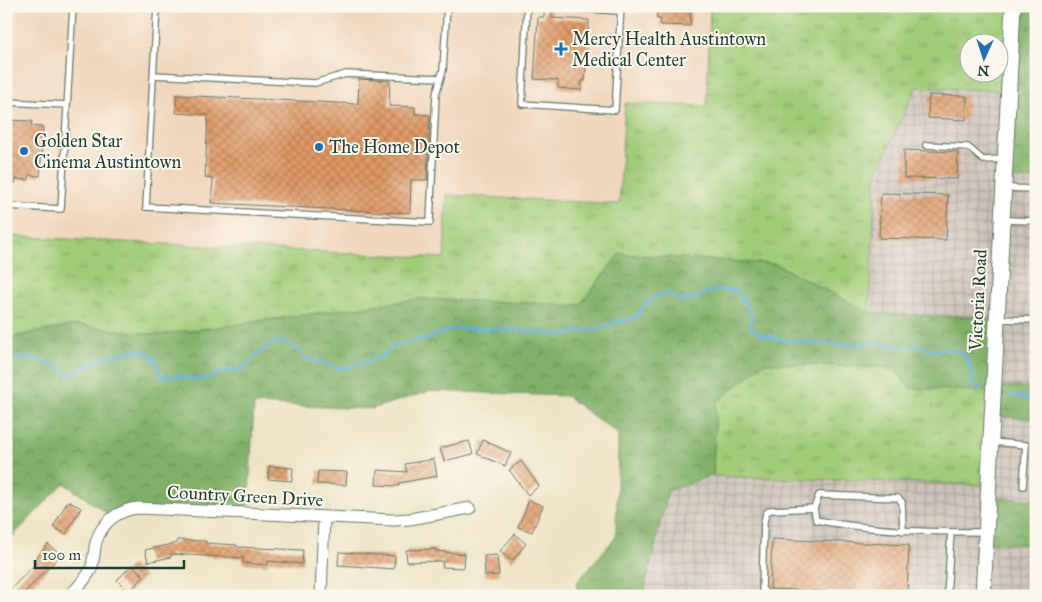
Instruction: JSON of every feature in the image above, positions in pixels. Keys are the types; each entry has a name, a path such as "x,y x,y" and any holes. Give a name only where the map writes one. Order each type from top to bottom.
{"street":[{"name":"Victoria Road","path":"983,596 1013,6"},
{"name":"Country Green Drive","path":"69,596 88,573 94,557 96,543 106,523 118,513 130,509 410,519 470,508"},
{"path":"320,596 324,517"}],"lane":[{"path":"6,206 61,209 73,6"},
{"path":"157,6 146,207 430,222 436,94 443,70 446,6"},
{"path":"544,7 527,6 522,104 615,110 621,9 552,7"},
{"path":"153,75 316,83 346,74 440,78"},
{"path":"6,102 67,105"},
{"path":"926,145 968,147 983,160 1005,159"},
{"path":"1003,188 1036,189"},
{"path":"1001,220 1036,221"},
{"path":"996,318 1036,320"},
{"path":"991,442 1026,445 1023,486"},
{"path":"902,530 902,502 898,498 819,495 814,508 816,520 867,528 902,530 951,532 986,532"},
{"path":"769,596 762,589 762,554 766,513 770,510 814,508"},
{"path":"947,596 951,532"}],"shaded area":[{"path":"6,6 710,6 707,107 625,103 619,204 448,195 444,258 6,236"},
{"path":"916,87 1008,91 1004,178 1036,180 1036,388 993,386 869,313 876,175"},
{"path":"992,416 1036,419 1036,500 988,497 986,542 1036,545 1036,596 643,596 668,491 714,476 989,485"}],"green space":[{"path":"710,6 1013,6 1010,57 1010,32 960,32 960,82 1009,82 1008,91 916,87 876,175 869,313 776,264 620,254 580,305 420,299 158,335 76,325 6,338 6,236 444,258 447,195 619,204 625,103 707,106"},
{"path":"1013,6 1036,6 1036,180 1004,178"},
{"path":"619,254 776,264 869,313 996,318 993,386 1036,388 1036,419 992,416 992,392 910,388 894,368 764,363 716,403 713,475 668,491 643,596 576,596 577,582 616,537 618,434 566,396 430,391 371,409 254,404 248,514 138,508 112,517 64,483 6,543 6,338 76,325 158,335 420,299 580,305"},
{"path":"764,363 895,368 992,392 988,485 713,476 715,403"},
{"path":"988,497 1036,500 1036,545 986,542"}],"building":[{"path":"657,6 691,6 690,26 660,25 661,19 657,19"},
{"name":"Mercy Health Austintown Medical Center","path":"548,9 552,12 552,18 589,20 585,81 582,81 581,90 558,88 558,80 534,79 538,17 544,17 544,12"},
{"name":"The Home Depot","path":"359,79 390,81 389,106 415,107 415,114 430,115 427,180 411,180 410,213 211,203 213,179 205,178 208,115 176,113 176,95 358,104"},
{"path":"929,95 967,96 966,120 928,118"},
{"name":"Golden Star Cinema Austintown","path":"6,120 32,121 31,126 43,127 40,176 29,175 29,180 16,179 15,183 6,182"},
{"path":"904,150 958,152 957,179 904,178"},
{"path":"881,193 948,195 946,240 879,238"},
{"path":"483,440 511,453 505,466 477,454"},
{"path":"469,441 473,454 444,461 440,448"},
{"path":"434,459 437,476 399,483 399,486 376,485 377,470 407,472 405,464"},
{"path":"521,461 539,486 528,495 509,470"},
{"path":"269,466 293,468 292,481 268,479"},
{"path":"318,471 347,472 346,485 317,484"},
{"path":"529,500 543,506 532,532 518,527"},
{"path":"68,501 81,508 66,534 53,527"},
{"path":"515,534 526,544 512,561 500,551"},
{"path":"772,539 909,545 907,595 770,589"},
{"path":"177,540 206,541 205,543 237,545 237,547 303,550 302,564 268,561 268,565 243,563 243,558 171,554 171,557 148,562 145,550 177,543"},
{"path":"48,544 61,555 21,596 15,596 9,591 36,563 34,561"},
{"path":"436,549 436,551 465,554 464,568 442,567 443,561 407,562 406,550"},
{"path":"339,552 395,556 394,569 338,565"},
{"path":"497,555 499,575 485,576 484,556"},
{"path":"132,565 144,576 129,592 117,580"}],"waterway":[{"path":"6,364 22,358 38,359 53,365 67,375 111,355 127,351 139,351 153,356 163,377 176,376 198,379 209,378 223,371 240,370 271,343 284,342 294,345 302,356 341,369 379,358 394,346 416,340 429,339 440,333 457,328 517,330 560,335 601,328 615,322 635,318 648,301 666,293 681,301 699,297 717,289 737,291 751,313 751,328 760,334 782,340 856,345 870,342 901,347 921,346 934,351 952,349 965,355 971,370 973,385 980,389"},
{"path":"1010,396 1024,397 1036,406"}],"place":[{"name":"Mercy Health Austintown Medical Center","path":"561,49"},
{"name":"The Home Depot","path":"319,147"},
{"name":"Golden Star Cinema Austintown","path":"24,151"}]}
